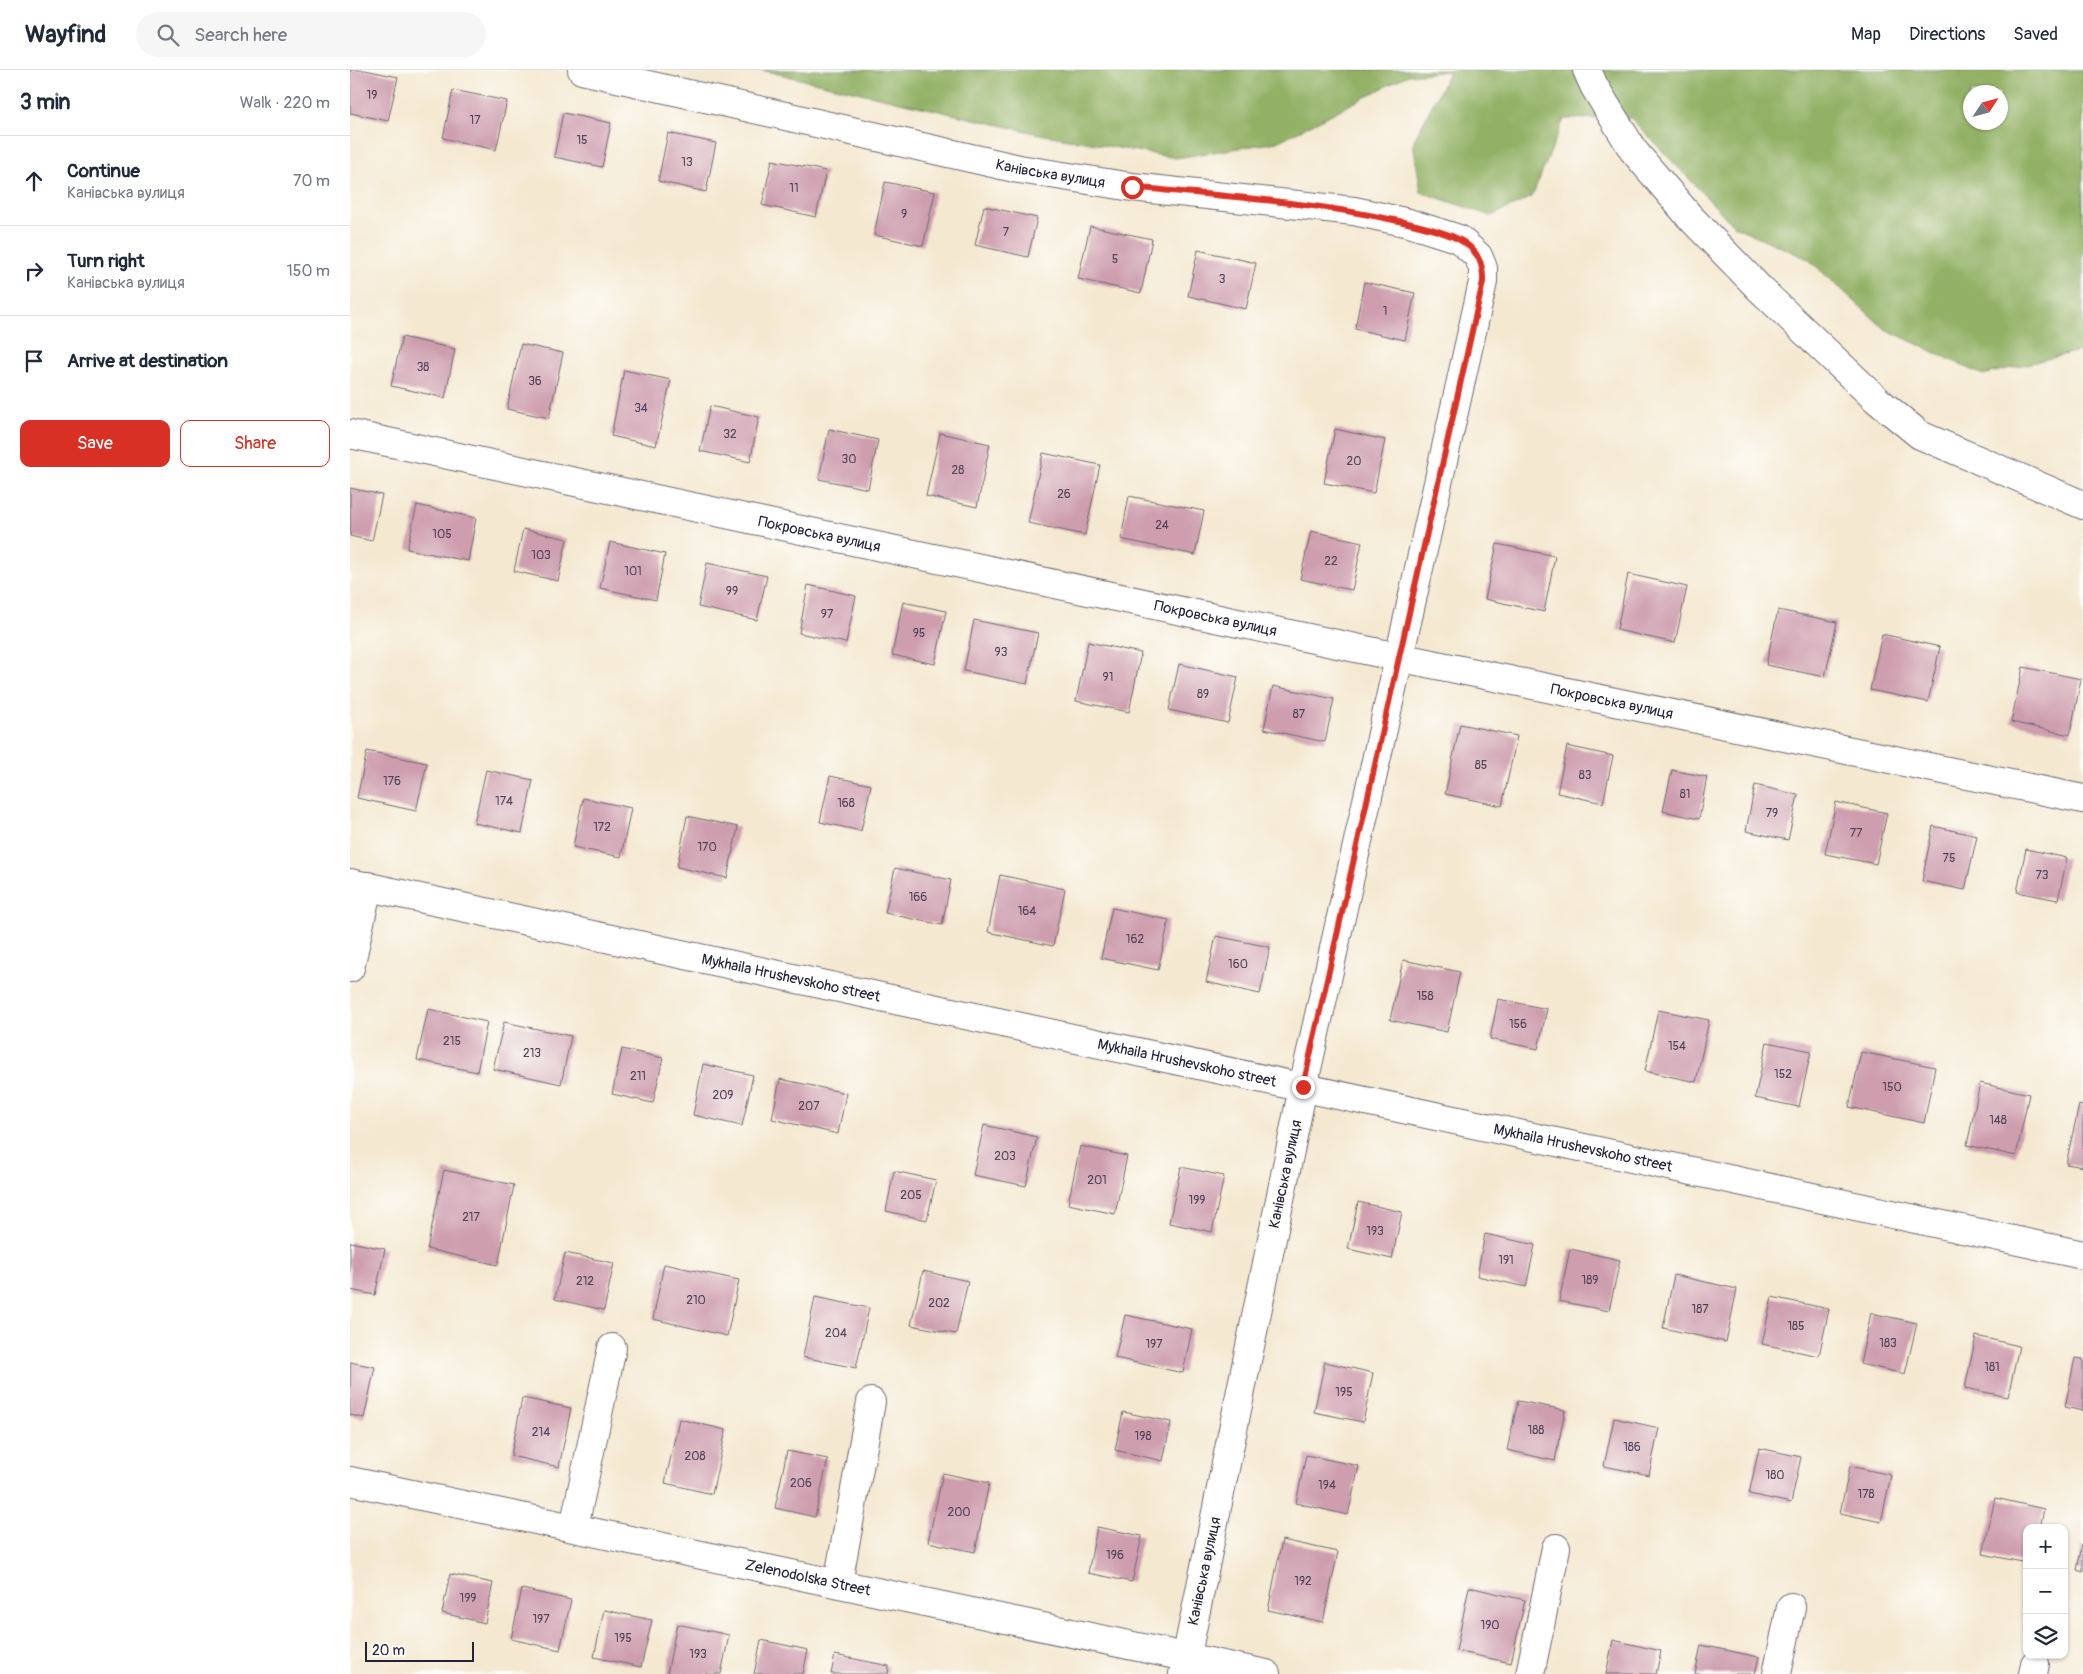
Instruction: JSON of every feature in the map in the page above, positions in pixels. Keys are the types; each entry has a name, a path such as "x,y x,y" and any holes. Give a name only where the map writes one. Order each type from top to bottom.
{"street":[{"name":"Канівська вулиця","path":"582,70 1019,169 1132,187 1354,211 1409,223 1459,239 1478,256 1484,268 1483,282 1303,1087 1185,1665"},
{"path":"1587,70 1594,86 1633,150 1689,216 1759,288 1877,400 1920,435 2083,505"},
{"name":"Покровська вулиця","path":"350,434 1398,657 2083,799"},
{"path":"350,968 356,888"},
{"name":"Mykhaila Hrushevskoho street","path":"356,888 1303,1087 2083,1255"},
{"path":"574,1528 612,1348"},
{"path":"838,1583 871,1402"},
{"name":"Zelenodolska Street","path":"350,1480 838,1583 1185,1665 1266,1674"},
{"path":"1530,1674 1556,1548"},
{"path":"1777,1674 1791,1607"}],"green space":[{"path":"761,70 2083,70 2083,350 1983,375 1885,329 1808,259 1734,226 1631,118 1564,119 1532,197 1491,216 1421,192 1413,142 1450,71 1408,75 1277,142 1176,158 1039,134"}],"building":[{"path":"350,70 365,70 398,77 388,121 350,113"},
{"path":"453,90 507,101 496,150 443,138"},
{"path":"563,113 611,123 602,167 554,157"},
{"path":"668,133 716,143 706,192 658,181"},
{"path":"772,160 826,171 816,217 762,205"},
{"path":"885,182 935,192 923,246 874,235"},
{"path":"984,206 1037,218 1028,257 975,245"},
{"path":"1090,226 1152,239 1141,293 1078,279"},
{"path":"1198,250 1256,263 1246,309 1188,296"},
{"path":"1364,282 1415,293 1405,340 1355,329"},
{"path":"402,337 455,349 445,398 391,386"},
{"path":"521,344 563,353 549,418 507,409"},
{"path":"624,370 671,380 656,446 611,436"},
{"path":"710,406 759,417 750,462 700,451"},
{"path":"829,429 878,440 868,489 819,479"},
{"path":"1335,429 1385,440 1374,493 1324,483"},
{"path":"940,433 990,444 977,507 926,496"},
{"path":"1043,453 1100,465 1085,535 1028,523"},
{"path":"350,488 382,495 372,541 350,536"},
{"path":"1129,496 1204,511 1195,555 1121,539"},
{"path":"417,505 476,518 468,561 407,549"},
{"path":"523,529 567,539 558,581 514,571"},
{"path":"1311,531 1362,542 1352,590 1300,579"},
{"path":"610,542 665,554 656,600 600,588"},
{"path":"1497,544 1555,556 1544,612 1485,599"},
{"path":"707,563 767,576 757,620 698,607"},
{"path":"1628,574 1687,587 1675,643 1617,630"},
{"path":"808,585 856,596 846,643 799,633"},
{"path":"903,602 946,611 935,664 892,655"},
{"path":"1778,610 1837,622 1825,677 1766,665"},
{"path":"974,620 1038,633 1027,684 964,671"},
{"path":"1882,634 1940,647 1928,702 1870,690"},
{"path":"1088,642 1141,653 1129,712 1076,701"},
{"path":"1179,664 1238,677 1228,723 1169,710"},
{"path":"2023,667 2081,679 2070,735 2011,722"},
{"path":"1273,686 1334,699 1325,742 1264,729"},
{"path":"1460,724 1517,736 1502,806 1445,794"},
{"path":"1567,746 1613,756 1603,803 1557,793"},
{"path":"367,751 427,763 416,811 357,798"},
{"path":"486,770 533,780 522,833 474,823"},
{"path":"1672,770 1707,777 1699,819 1663,811"},
{"path":"830,776 871,785 861,831 820,822"},
{"path":"1755,785 1798,795 1788,840 1746,831"},
{"path":"583,798 631,808 621,857 573,847"},
{"path":"1836,802 1887,813 1876,864 1825,854"},
{"path":"687,816 738,827 727,878 677,867"},
{"path":"1933,826 1977,836 1965,890 1922,881"},
{"path":"2026,849 2067,858 2058,900 2017,892"},
{"path":"895,868 951,880 942,925 885,913"},
{"path":"1000,875 1065,889 1053,946 988,932"},
{"path":"1112,908 1169,920 1158,970 1101,958"},
{"path":"1216,936 1270,947 1260,994 1206,982"},
{"path":"1403,960 1460,972 1447,1032 1390,1020"},
{"path":"1498,999 1547,1009 1538,1049 1490,1039"},
{"path":"428,1009 487,1022 477,1072 417,1060"},
{"path":"1658,1010 1709,1020 1696,1082 1645,1071"},
{"path":"504,1022 571,1036 561,1084 493,1069"},
{"path":"1767,1042 1811,1051 1799,1107 1755,1098"},
{"path":"622,1049 663,1058 653,1103 612,1094"},
{"path":"1861,1052 1935,1067 1924,1123 1849,1107"},
{"path":"703,1064 753,1075 742,1126 693,1115"},
{"path":"780,1079 846,1093 838,1134 772,1119"},
{"path":"1980,1083 2029,1094 2016,1156 1967,1145"},
{"path":"2079,1105 2083,1106 2083,1167 2066,1164"},
{"path":"984,1125 1037,1137 1026,1186 973,1175"},
{"path":"1080,1146 1127,1156 1115,1214 1068,1204"},
{"path":"1181,1167 1224,1176 1212,1232 1169,1223"},
{"path":"444,1170 514,1185 498,1265 427,1249"},
{"path":"894,1171 936,1180 927,1220 886,1211"},
{"path":"1358,1202 1402,1212 1392,1259 1348,1249"},
{"path":"1485,1234 1535,1245 1526,1287 1477,1276"},
{"path":"350,1242 385,1249 375,1295 350,1290"},
{"path":"1570,1249 1620,1260 1609,1311 1559,1301"},
{"path":"565,1253 614,1263 604,1310 555,1299"},
{"path":"664,1264 739,1280 727,1336 653,1319"},
{"path":"923,1271 968,1281 956,1334 911,1325"},
{"path":"1674,1275 1737,1289 1726,1342 1663,1328"},
{"path":"815,1297 869,1308 856,1368 803,1357"},
{"path":"1772,1297 1829,1309 1819,1356 1762,1344"},
{"path":"1871,1313 1917,1323 1905,1374 1860,1364"},
{"path":"1125,1315 1192,1329 1183,1373 1115,1358"},
{"path":"1976,1336 2019,1346 2008,1397 1965,1388"},
{"path":"2075,1358 2083,1359 2083,1411 2065,1407"},
{"path":"350,1362 375,1367 364,1418 350,1415"},
{"path":"1325,1362 1373,1373 1363,1422 1314,1412"},
{"path":"522,1398 571,1408 559,1467 511,1456"},
{"path":"1518,1401 1565,1410 1555,1461 1507,1450"},
{"path":"1123,1412 1171,1422 1163,1461 1115,1450"},
{"path":"1614,1418 1659,1428 1649,1475 1604,1466"},
{"path":"679,1419 726,1430 712,1494 665,1483"},
{"path":"1759,1448 1801,1457 1791,1503 1749,1494"},
{"path":"787,1451 828,1459 815,1517 775,1508"},
{"path":"1306,1455 1359,1466 1348,1515 1296,1503"},
{"path":"1850,1466 1891,1475 1881,1522 1840,1513"},
{"path":"943,1473 989,1483 975,1552 928,1542"},
{"path":"1995,1498 2044,1509 2041,1524 2023,1524 2023,1562 1983,1554"},
{"path":"1097,1527 1142,1536 1132,1582 1088,1573"},
{"path":"1282,1540 1338,1552 1323,1622 1268,1610"},
{"path":"2083,1545 2083,1572 2077,1570"},
{"path":"450,1574 493,1583 485,1623 442,1613"},
{"path":"1469,1587 1525,1600 1511,1663 1456,1651"},
{"path":"522,1589 571,1600 560,1650 511,1639"},
{"path":"604,1610 652,1620 641,1667 594,1657"},
{"path":"677,1624 729,1635 721,1674 667,1674"},
{"path":"761,1640 808,1650 803,1674 754,1674"},
{"path":"1613,1640 1661,1651 1656,1674 1606,1674"},
{"path":"1701,1645 1759,1657 1755,1674 1695,1674"},
{"path":"835,1655 889,1666 888,1674 831,1674"}],"route":[{"path":"1132,187 1354,211 1409,223 1459,239 1478,256 1484,268 1483,282 1303,1087"}]}
